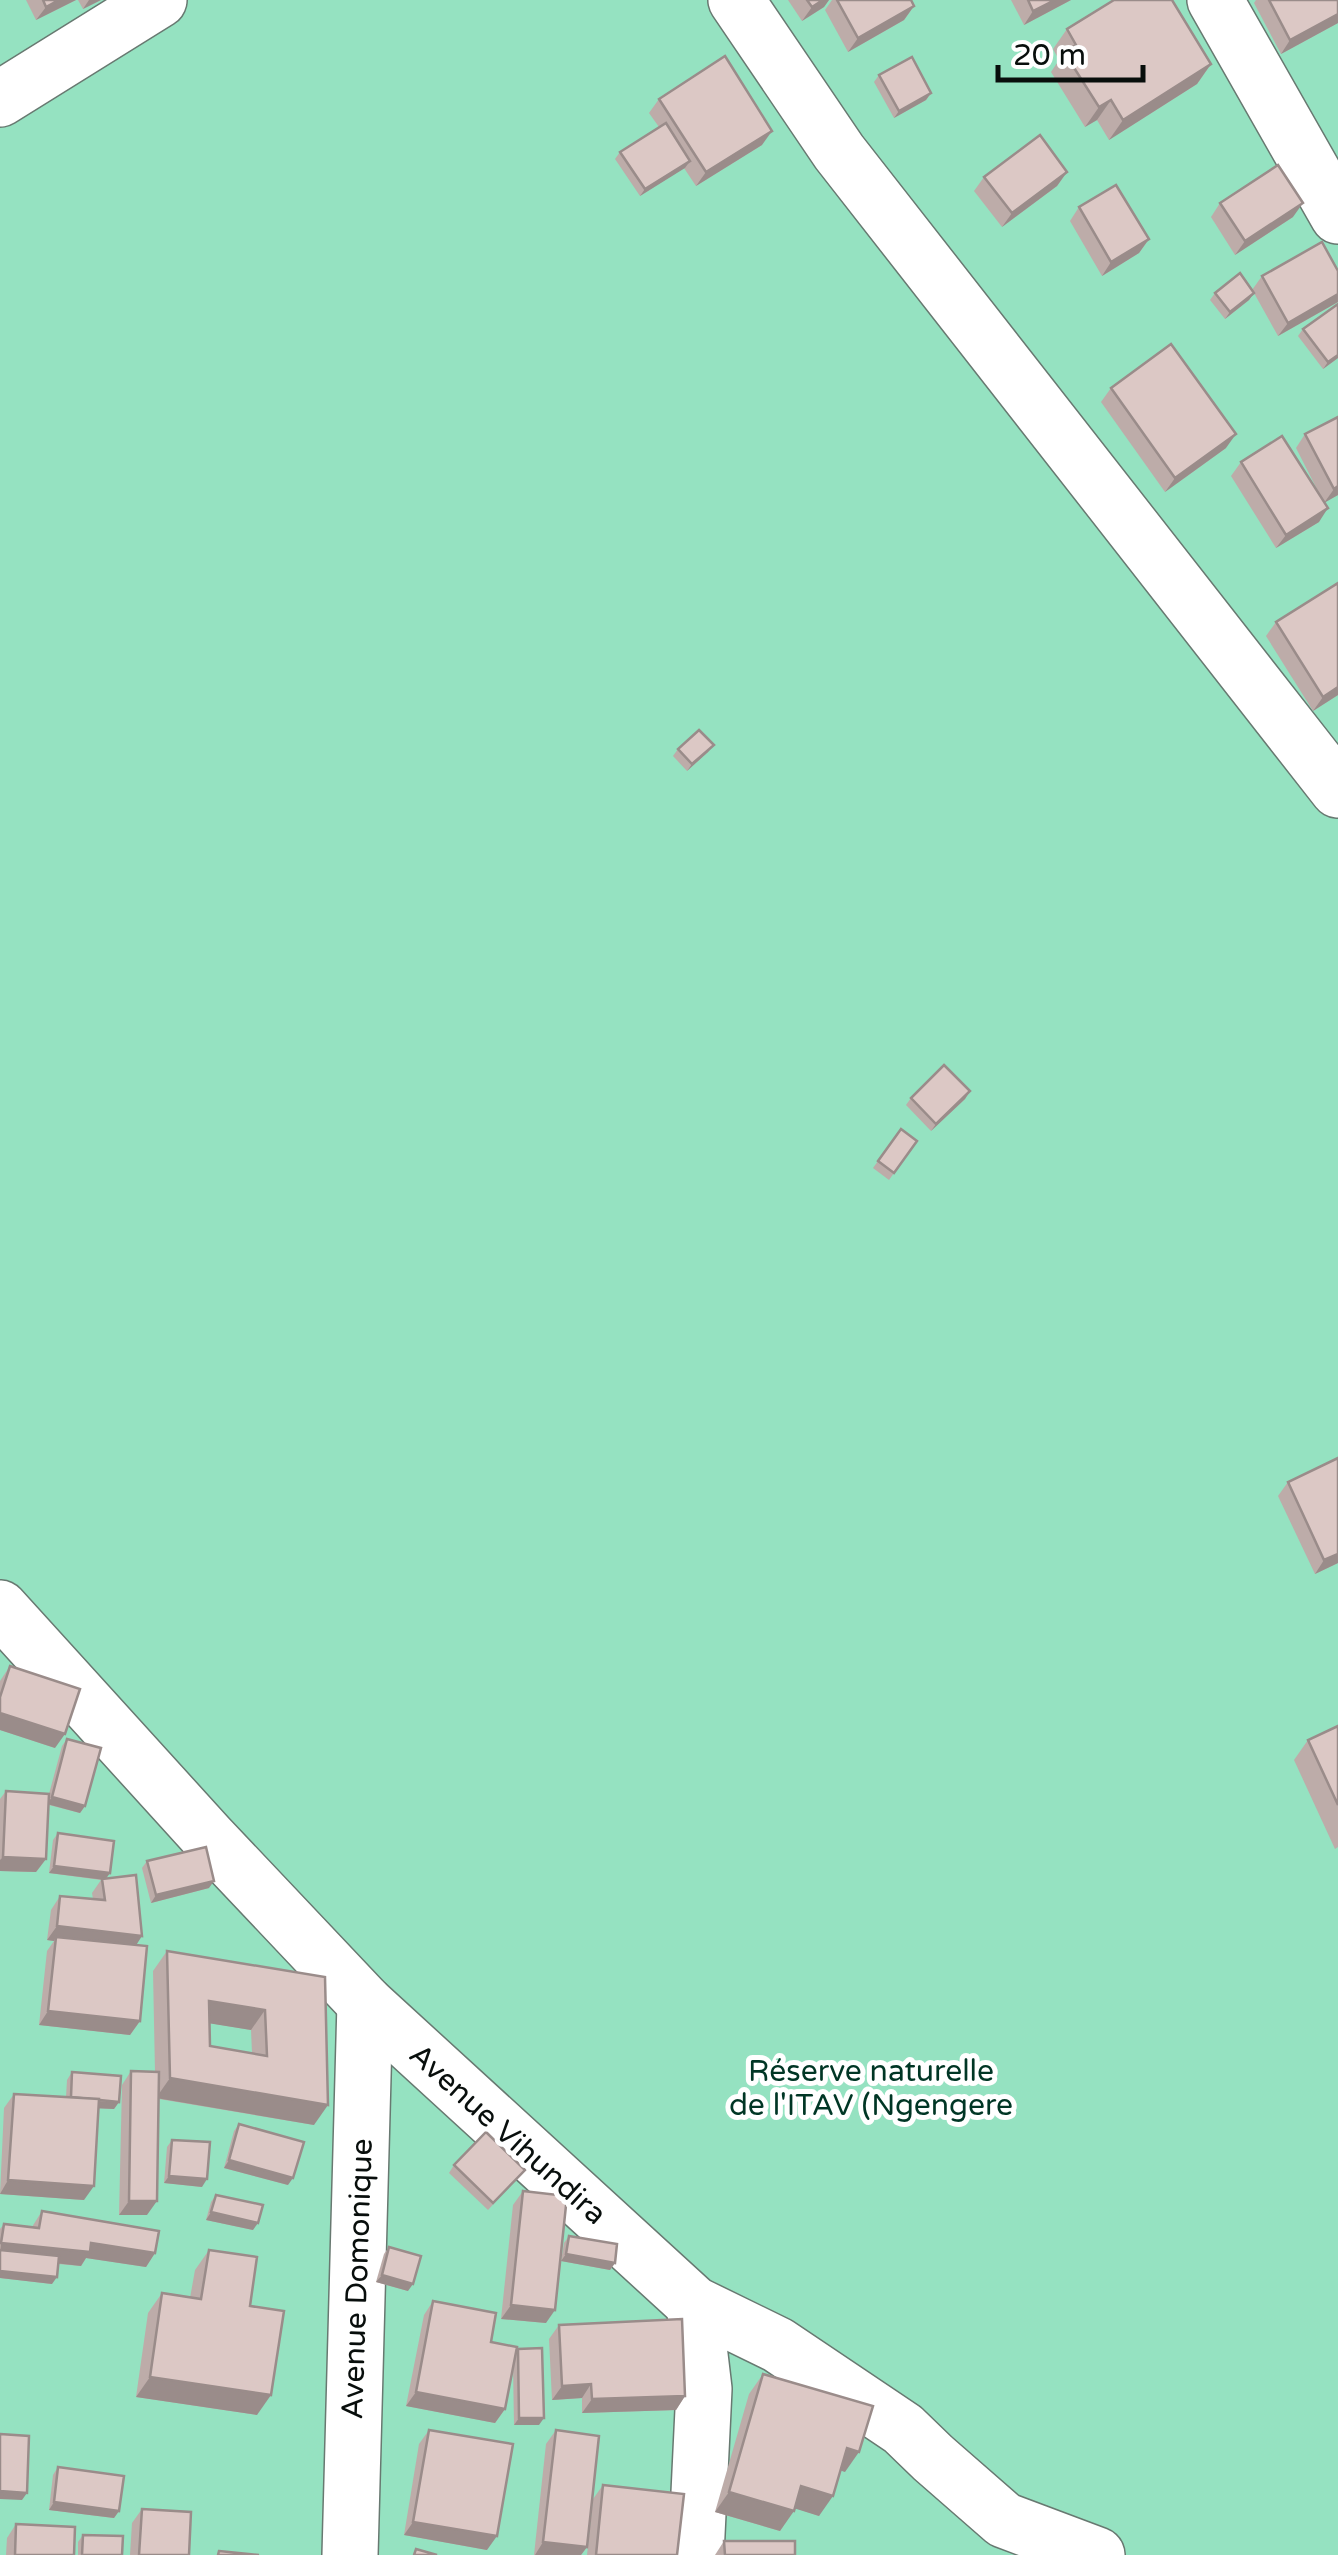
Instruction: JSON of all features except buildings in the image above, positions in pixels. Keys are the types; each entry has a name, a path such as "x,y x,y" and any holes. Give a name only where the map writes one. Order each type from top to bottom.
{"street":[{"path":"0,99 159,0"},
{"path":"736,0 840,152 1322,735 1338,790"},
{"path":"1215,0 1338,216"},
{"name":"Avenue Vihundira","path":"0,1608 208,1838 365,2003 694,2304 778,2345 903,2429 1004,2520 1097,2555"},
{"name":"Avenue Domonique","path":"350,2555 365,2003"},
{"path":"694,2304 704,2389 696,2555"}],"green space":[{"name":"Réserve naturelle de l'ITAV (Ngengere","path":"0,0 1338,0 1338,2555 0,2555"}]}
